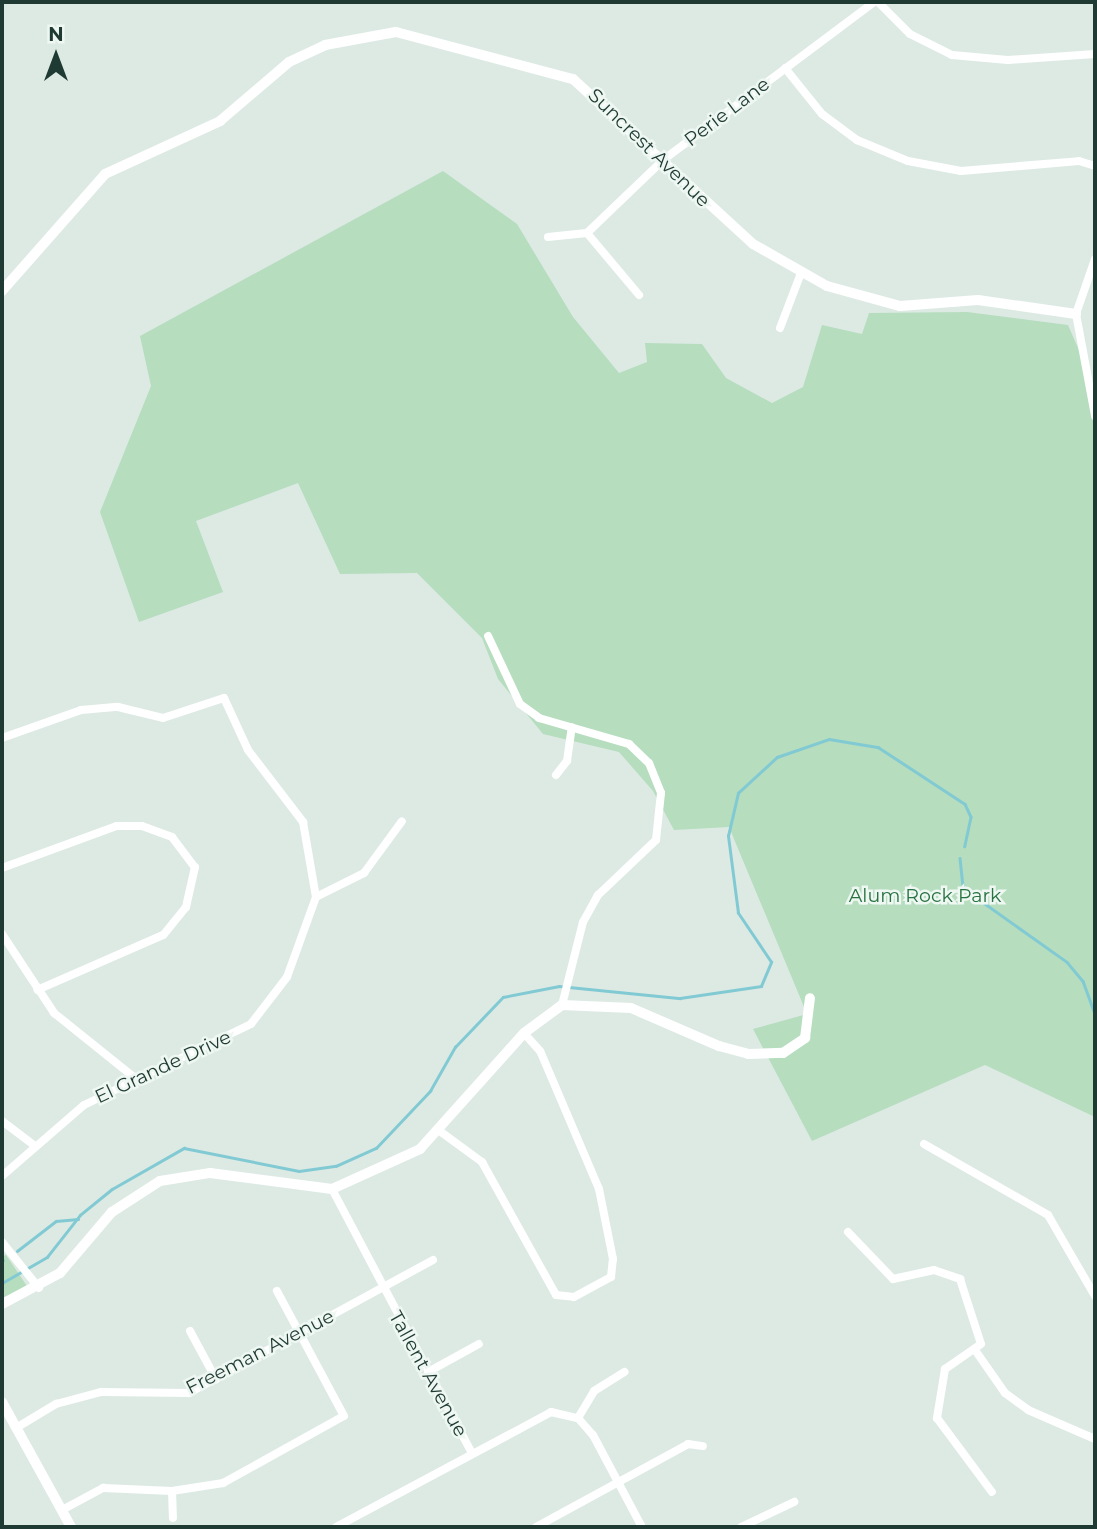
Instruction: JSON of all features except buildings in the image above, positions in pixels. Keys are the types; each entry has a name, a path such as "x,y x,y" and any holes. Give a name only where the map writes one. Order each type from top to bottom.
{"street":[{"path":"876,2 910,34 952,55 1008,61 1095,54"},
{"name":"Perie Lane","path":"587,233 663,160 876,2"},
{"name":"Suncrest Avenue","path":"2,290 104,174 220,121 289,62 365,35 427,35 552,69 596,94 753,244 801,273 900,306 978,300 1076,314"},
{"path":"785,68 822,114 857,139 908,161 961,172 1079,161 1095,166"},
{"path":"548,237 587,233 639,295"},
{"path":"1095,259 1076,314 1095,416"},
{"path":"780,328 801,273"},
{"path":"488,636 520,705 572,727 605,733 649,762 662,816 646,856 598,895 570,971 562,1005"},
{"name":"El Grande Drive","path":"2,738 81,710 118,707 163,718 224,698 248,750 303,822 316,897 287,977 251,1024 83,1105 34,1145 2,1176"},
{"path":"556,775 567,761 572,727"},
{"path":"316,897 363,873 402,821"},
{"path":"2,868 117,826 142,826 172,837 195,867 186,907 163,935 37,990"},
{"path":"2,934 37,990 74,1031 135,1078"},
{"path":"2,1304 39,1289 112,1212 160,1181 210,1173 332,1189 441,1132 523,1032 562,1005 631,1008 748,1054 783,1053 802,1042 810,998"},
{"path":"441,1132 482,1162 556,1295 574,1297 611,1277 613,1259 599,1189 540,1051 523,1032"},
{"path":"2,1121 34,1145"},
{"path":"924,1144 1048,1215 1095,1296"},
{"name":"Tallent Avenue","path":"332,1189 380,1287 472,1453 545,1414 578,1418"},
{"path":"848,1232 893,1279 934,1269 960,1279 982,1334 975,1350 944,1369 937,1418 992,1492"},
{"path":"2,1241 24,1265 39,1289"},
{"name":"Freeman Avenue","path":"16,1428 56,1404 102,1392 189,1393 433,1260"},
{"path":"62,1510 103,1488 172,1491 223,1483 344,1416 277,1291"},
{"path":"190,1331 216,1379"},
{"path":"428,1372 479,1344"},
{"path":"975,1350 1005,1394 1095,1439"},
{"path":"624,1372 594,1391 578,1418 642,1527"},
{"path":"2,1402 71,1527"},
{"path":"536,1527 688,1444 703,1447"},
{"path":"336,1527 472,1453"},
{"path":"172,1491 173,1518"},
{"path":"741,1527 794,1502"}],"green space":[{"name":"Alum Rock Park","path":"443,171 517,224 573,317 619,373 647,362 645,343 702,344 726,378 772,403 803,387 822,325 862,334 869,313 967,312 1068,325 1095,387 1095,1117 985,1065 812,1141 753,1029 807,1014 729,827 674,830 653,791 619,752 543,734 498,679 482,638 417,573 340,574 298,483 196,521 223,592 139,622 100,512 151,386 140,336"},
{"path":"6,1255 29,1289 2,1298 2,1256"}],"waterway":[{"path":"2,1283 47,1257 80,1215 112,1189 184,1148 299,1171 336,1166 376,1148 430,1091 455,1047 503,997 559,986 680,998 761,986 771,962 738,913 728,836 738,793 777,757 829,739 878,747 965,804 971,817 965,846"},
{"path":"960,858 963,888 1067,962 1083,981 1095,1014"},
{"path":"17,1251 56,1221 78,1219"}]}
